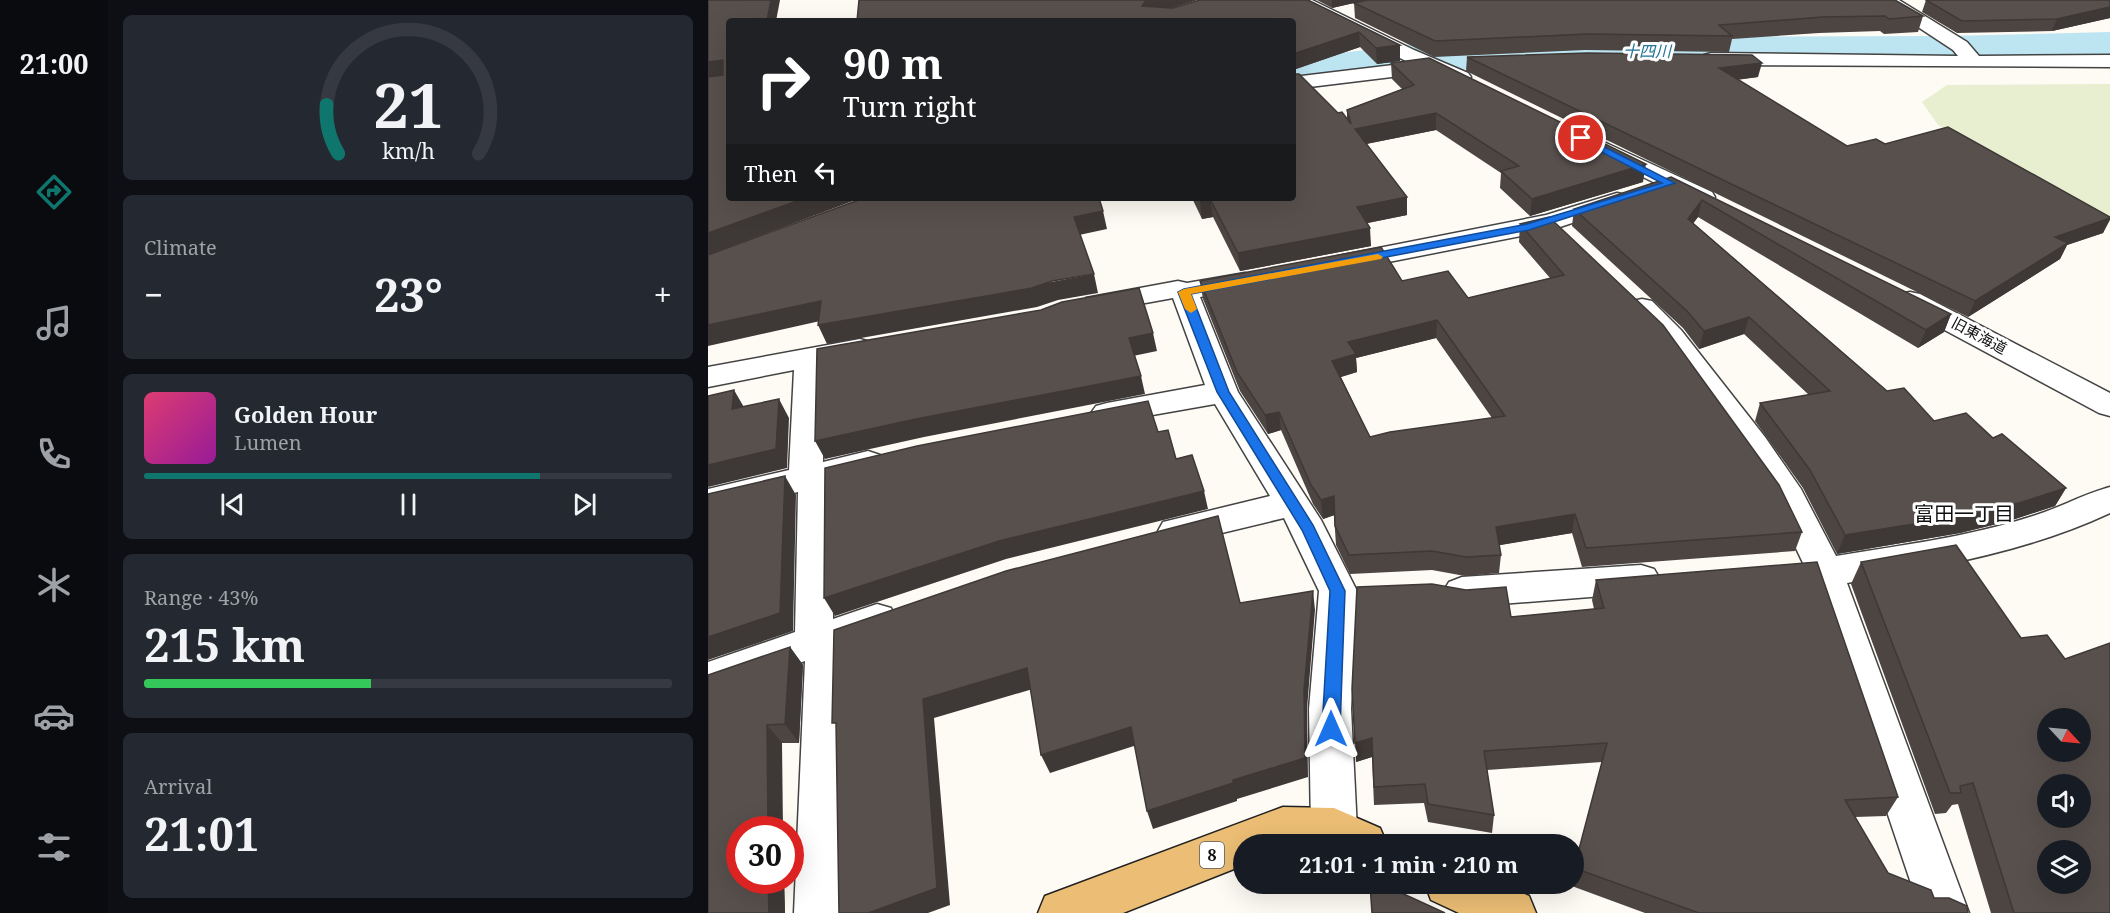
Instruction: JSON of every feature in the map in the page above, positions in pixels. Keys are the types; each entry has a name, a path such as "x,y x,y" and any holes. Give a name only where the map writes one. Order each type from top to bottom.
{"main road":[{"name":"8","path":"1268,834 1284,828 1327,834"},
{"name":"8","path":"1062,913 1233,848"},
{"path":"1470,894 1512,913"}],"street":[{"path":"1298,0 1407,54 1483,88"},
{"path":"1891,4 1928,3"},
{"path":"1891,4 1967,56"},
{"path":"1329,16 1360,9"},
{"path":"1695,59 1967,56 2110,61"},
{"path":"1296,83 1432,65 1473,63"},
{"path":"1587,140 1729,211"},
{"path":"1320,267 1551,222 1670,183"},
{"path":"1551,222 1576,246"},
{"path":"1069,308 1178,289 1184,292 1264,278"},
{"path":"1619,286 1671,336 1789,498 1812,568 1945,913"},
{"name":"旧東海道","path":"1891,291 2110,406"},
{"path":"1184,292 1223,392 1308,529 1355,590 1330,709 1349,834"},
{"path":"708,377 881,345"},
{"path":"809,357 810,476 820,639 818,913"},
{"path":"1077,419 1223,392"},
{"path":"708,502 891,458"},
{"path":"1812,568 1989,543 2082,513 2110,499"},
{"path":"1142,540 1292,504"},
{"path":"1432,586 1465,593 1679,576"},
{"path":"708,679 911,608"}],"green space":[{"path":"2110,84 2110,222 1938,125 1922,102 1947,85"}],"building":[{"path":"708,0 771,0 768,18 726,18 726,201 797,201 708,233 708,77 723,75 723,60 708,62"},
{"path":"859,0 1146,0 1142,6 1173,8 1200,0 1308,0 1400,45 1376,48 1359,32 1296,53 1296,18 857,18"},
{"path":"1368,0 1895,0 1923,16 1889,19 1885,16 1823,17 1719,25 1732,36 1587,34 1435,41 1354,3"},
{"path":"1926,0 2110,0 2110,7 2057,19 1962,21"},
{"path":"1587,53 1752,55 1762,63 1719,68 1847,146 1876,139 1885,144 1948,127 2110,218 2055,237 2068,243 1975,301 1467,57"},
{"path":"1429,58 1646,164 1532,199 1501,171 1519,166 1436,113 1355,129 1407,197 1357,207 1370,228 1238,253 1211,201 1296,201 1296,74 1299,74 1338,113 1342,112 1351,124 1347,110 1414,85 1391,63"},
{"path":"1671,177 1951,314 1926,330 1702,200 1688,219 1887,391 1904,388 1934,421 1966,413 1993,438 2002,434 2066,488 1970,515 1845,535 1810,470 1760,403 1830,391 1749,317 1704,331 1687,311 1574,209"},
{"path":"856,201 1100,201 1103,211 1074,217 1094,274 1052,281 1032,288 818,325 821,301 708,325 708,255"},
{"path":"1549,217 1663,325 1779,485 1802,532 1586,548 1575,514 1496,527 1501,555 1466,557 1432,551 1349,555 1335,526 1334,496 1321,500 1311,485 1279,412 1265,415 1237,372 1200,281 1381,247 1402,281 1448,271 1468,298 1564,275 1520,224","holes":["1437,320 1505,416 1390,432 1370,437 1332,361 1356,354 1348,342"]},
{"path":"1139,288 1153,333 1129,338 1141,376 916,419 815,441 817,349 1041,310 1062,302"},
{"path":"734,390 732,409 779,399 776,449 708,465 708,396"},
{"path":"1148,401 1158,432 1168,430 1176,459 1192,455 1204,491 999,541 824,598 825,468 917,446"},
{"path":"785,476 780,613 708,637 708,494"},
{"path":"1218,516 1240,603 1313,591 1304,690 1305,758 1233,780 1233,783 1147,811 1131,727 1041,755 1027,668 923,699 937,888 868,913 839,913 836,723 832,723 834,630 1006,571"},
{"path":"1956,545 2021,638 2047,635 2065,659 2110,643 2110,913 2014,913 1973,783 1960,786 1961,793 1950,793 1861,562"},
{"path":"1817,562 1898,797 1845,800 1888,873 1931,890 1934,898 1949,898 1967,906 1968,913 1699,913 1584,872 1583,834 1607,743 1484,751 1494,815 1428,804 1425,784 1374,787 1372,738 1355,743 1352,689 1357,587 1432,584 1466,590 1506,587 1511,617 1604,608 1596,580"},
{"path":"790,647 785,724 767,725 768,816 726,816 726,894 768,894 769,913 708,913 708,675"},
{"path":"1371,894 1404,894 1445,913 1372,913"}],"waterway":[{"name":"十四川","path":"1296,75 1436,56 1509,52 1948,51 2110,47"}],"slow traffic":[{"path":"1191,309 1184,292 1378,257"}],"district":[{"name":"富田一丁目","path":"1964,514"}],"route":[{"path":"1331,729 1330,709 1338,591 1308,529 1223,392 1184,292 1529,227 1670,183 1581,138"}]}
